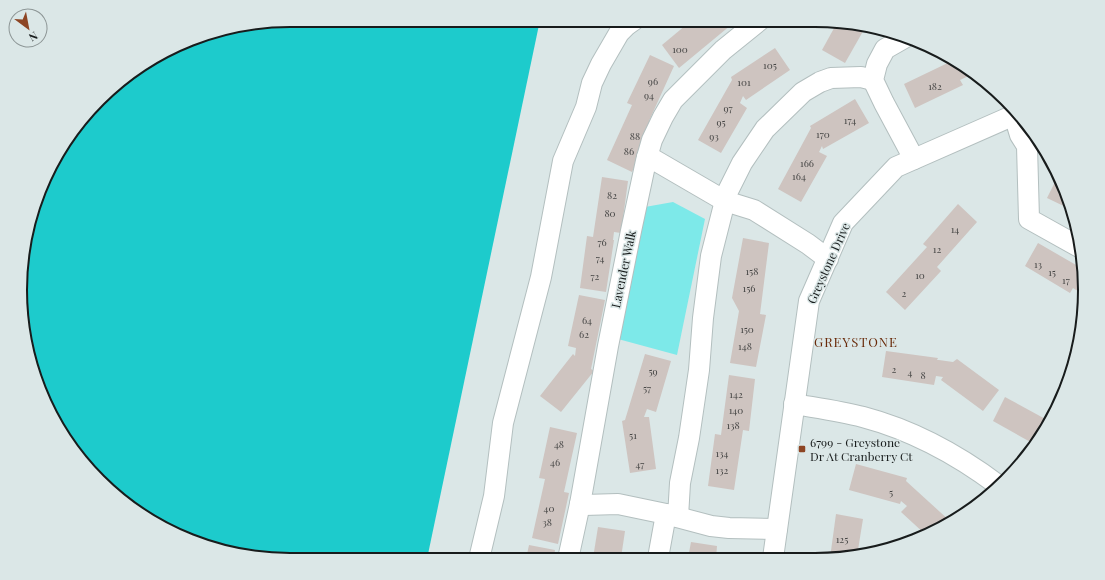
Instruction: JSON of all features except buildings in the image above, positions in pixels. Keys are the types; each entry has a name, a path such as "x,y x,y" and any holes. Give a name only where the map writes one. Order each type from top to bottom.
{"street":[{"path":"480,553 494,496 503,423 541,277 563,161 586,107 592,83 619,33 625,27"},
{"name":"Lavender Walk","path":"569,553 580,504 608,346 647,157 663,117 674,100 723,50 751,27"},
{"path":"899,41 885,49 877,64 873,80 914,159"},
{"path":"660,553 672,516 689,438 699,370 703,318 711,256 727,193 742,163 765,129 803,92 820,82 832,78 861,77 873,80"},
{"name":"Greystone Drive","path":"774,553 809,301 843,223 896,167 1012,116"},
{"path":"1018,122 1020,135 1027,146 1029,219 1074,244"},
{"path":"647,157 725,201 754,210 808,244 828,259"},
{"path":"794,404 864,418 897,429 924,440 962,460 994,482"},
{"path":"580,504 618,504 717,527 777,529"}],"shaded area":[{"path":"290,27 539,27 428,553 290,553 256,551 222,544 189,533 158,518 130,499 104,476 71,436 62,422 47,391 32,341 29,324 27,290 29,256 32,239 47,189 62,158 71,144 104,104 130,81 158,62 205,41 239,32 256,29"},
{"path":"673,202 705,219 677,355 618,339 645,207"}],"place":[{"name":"6799 - Greystone Dr At Cranberry Ct","path":"802,449"}],"district":[{"name":"GREYSTONE","path":"856,341"}]}
